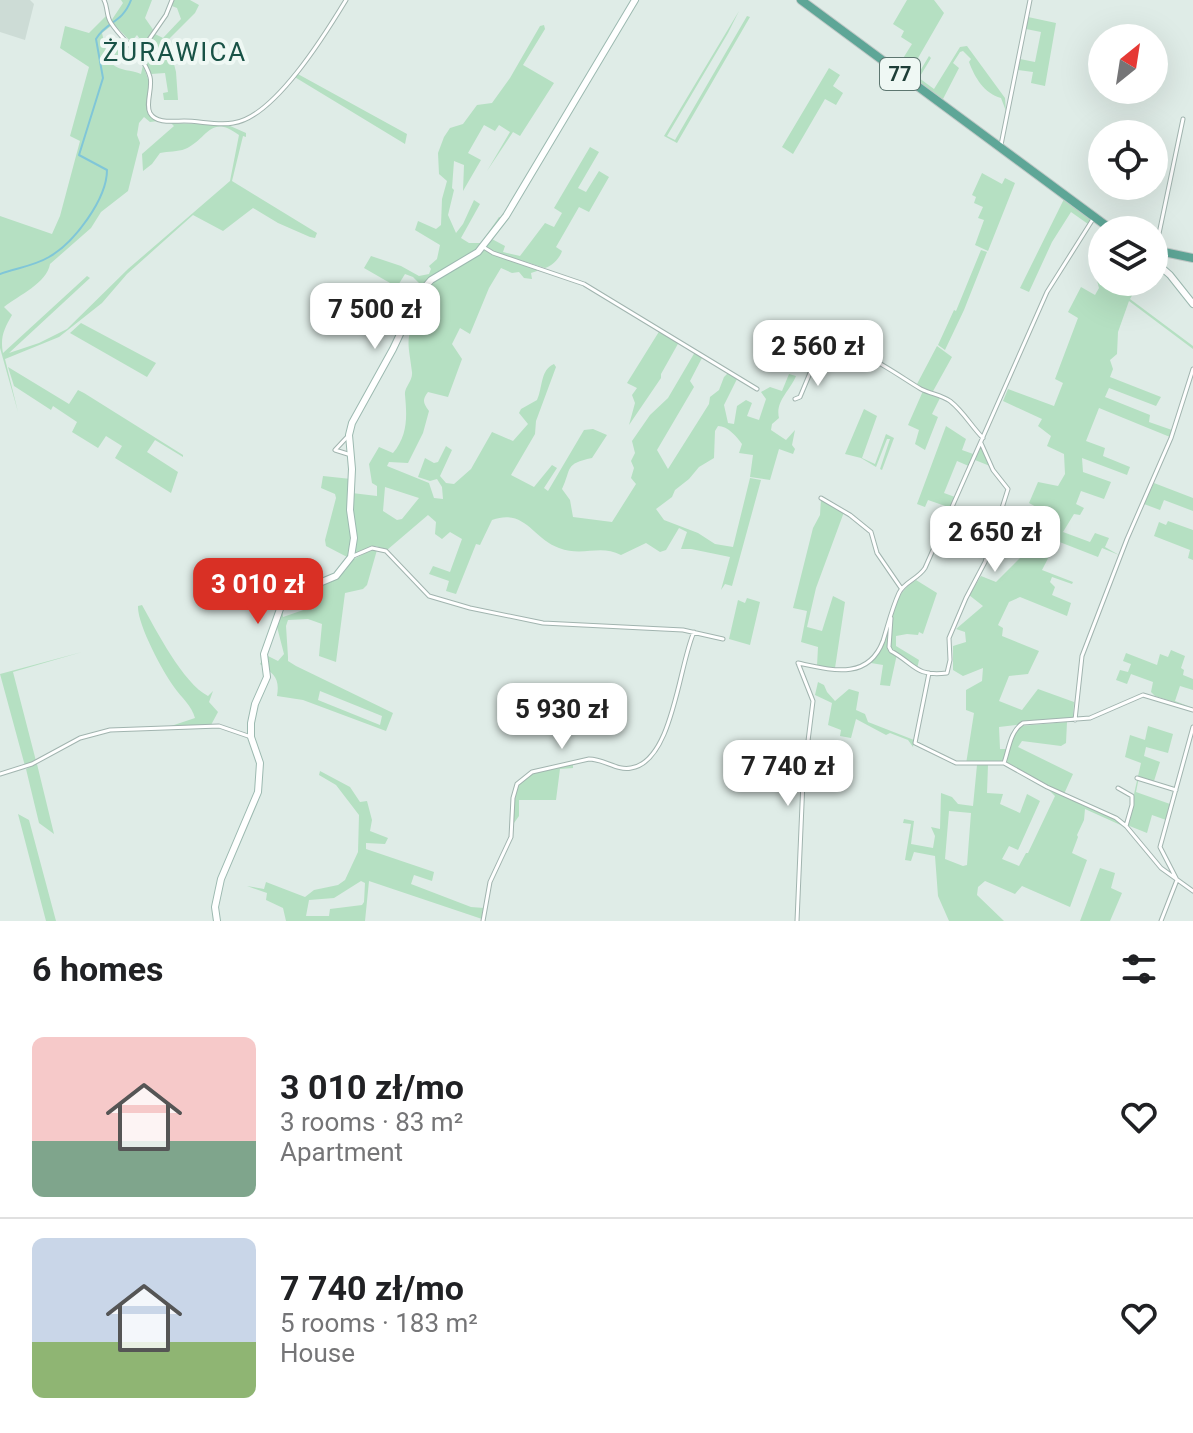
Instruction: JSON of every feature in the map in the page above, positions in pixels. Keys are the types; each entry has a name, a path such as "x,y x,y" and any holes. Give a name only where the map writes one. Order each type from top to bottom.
{"main road":[{"name":"77","path":"801,0 1091,216"},
{"path":"1168,253 1193,258"}],"street":[{"path":"104,0 112,24 139,54 151,82 149,110 154,117 168,121 238,122 272,101 313,53 346,0"},
{"path":"139,54 166,15 172,0"},
{"path":"217,921 215,907 221,879 258,792 259,759 251,737 253,709 267,677 264,654 285,599 332,579 345,568 351,557 354,534 350,510 349,435 355,417 422,290 431,280 473,256 483,246 510,209 635,0"},
{"path":"1000,147 1030,0"},
{"path":"1163,216 1183,119"},
{"path":"797,921 803,781 813,701 798,663 839,670 865,666 879,649 901,588 920,576 925,568 1047,292 1088,227"},
{"path":"483,246 493,253 584,284 757,389"},
{"path":"1168,276 1193,304"},
{"path":"795,399 800,397 815,361 826,350 845,348 948,400 973,424 993,470 1008,489 985,562 949,638 949,670 945,674 910,668 903,658 891,651 891,614"},
{"path":"1075,720 1082,656 1127,539 1171,438 1193,369"},
{"path":"349,435 335,450 351,455"},
{"path":"821,498 845,511 871,532 877,553 901,588"},
{"path":"351,557 372,548 386,551 427,594 470,608 543,623 694,632 723,639"},
{"path":"483,921 490,882 511,837 517,784 532,772 589,759 625,769 647,761 671,717 686,651 694,632"},
{"path":"929,673 915,743 956,763 1004,763 1047,787 1116,818 1151,857 1193,891"},
{"path":"1004,763 1019,725 1096,716 1143,695 1193,710"},
{"path":"0,774 32,764 80,738 110,730 219,726 251,737"},
{"path":"1161,921 1177,880 1160,847 1193,727"},
{"path":"1137,778 1176,790"},
{"path":"1118,788 1132,796 1126,826"}],"shaded area":[{"path":"0,0 30,0 34,4 25,40 0,32"}],"green space":[{"path":"121,0 152,0 145,18 154,31 144,45 137,35 131,42 111,21 123,3"},
{"path":"174,0 190,0 199,5 168,40 176,72 178,100 164,100 163,93 168,92 165,73 151,74 140,54 155,34 163,38 181,19 177,8 172,6"},
{"path":"907,0 934,0 944,13 910,72 917,76 929,56 931,58 919,78 934,89 960,47 967,46 1005,98 1006,111 1001,98 981,84 969,62 971,59 963,51 953,63 959,68 943,99 897,68 912,44 901,37 904,31 893,24"},
{"path":"739,11 667,136 675,140 747,16 750,17 677,143 664,136"},
{"path":"106,16 111,26 102,33 106,50 110,53 124,40 128,45 112,64 141,74 143,65 149,82 147,111 158,121 150,122 144,117 139,123 137,135 140,143 128,191 101,212 91,228 50,264 38,283 4,307 12,315 3,333 3,353 87,276 90,278 9,353 67,329 128,269 230,181 239,135 222,126 210,130 185,149 160,153 143,171 142,154 174,126 171,123 228,125 246,133 232,181 317,233 315,238 310,237 253,208 223,231 193,215 127,274 102,303 59,337 5,359 18,412 0,348 0,216 52,234 60,216 80,141 70,136 89,67 60,48 65,26 89,33"},
{"path":"1028,17 1056,23 1045,86 1031,83 1033,72 1018,70 1020,59 1035,62 1041,32 1026,29"},
{"path":"544,25 545,29 523,65 554,83 520,136 513,132 487,171 510,132 499,125 495,131 484,125 468,153 481,160 463,191 464,165 454,161 454,190 448,215 456,233 474,200 480,204 461,238 469,243 481,243 499,217 502,218 479,249 422,286 405,274 397,287 364,268 371,256 419,276 429,274 429,266 437,259 440,245 415,230 418,221 436,229 441,225 442,199 447,181 439,174 438,153 444,137 450,128 463,124 477,105 492,103 540,26"},
{"path":"829,68 840,75 833,86 843,93 836,105 825,99 793,154 782,147"},
{"path":"296,73 407,134 405,144 293,76"},
{"path":"590,147 599,152 578,188 586,192 599,171 609,177 589,212 579,207 556,247 562,251 553,264 545,268 501,254 537,268 537,271 531,273 532,279 501,268 470,334 460,328 452,344 462,359 448,397 428,392 424,402 429,411 423,433 408,463 389,462 387,466 429,483 434,498 443,499 442,487 437,479 430,481 418,477 425,458 438,462 446,446 452,450 440,476 446,483 454,484 471,469 492,432 513,441 528,424 519,413 537,400 544,375 554,364 556,367 536,421 535,434 511,475 534,487 552,465 557,468 544,488 548,491 584,430 593,429 607,435 592,458 577,462 570,468 562,489 570,500 573,517 612,522 636,484 631,478 634,468 631,461 635,453 632,441 650,415 668,398 695,352 703,356 690,381 694,387 657,450 668,469 709,404 710,397 719,390 729,372 738,377 724,405 728,423 734,424 737,406 746,400 752,403 747,416 759,420 766,399 761,392 770,387 782,391 789,374 796,376 781,401 779,418 772,424 771,430 786,440 795,430 792,445 795,449 793,454 779,449 770,480 750,477 753,455 739,453 740,441 729,430 718,426 714,458 699,467 675,490 672,497 656,509 664,520 698,533 715,544 733,547 750,478 761,480 732,586 725,584 721,590 730,557 681,549 687,532 679,528 666,550 660,552 646,543 621,555 559,548 521,521 503,517 492,520 480,545 476,544 456,594 446,591 449,581 429,574 433,566 450,572 462,539 450,532 442,539 435,534 436,522 428,515 387,550 376,546 354,555 352,493 377,496 377,486 372,483 369,464 379,447 393,453 404,432 405,392 412,375 409,338 413,326 425,311 428,286 490,238 505,246 503,252 520,256 545,223 554,227 562,213 554,208","holes":["385,487 419,498 402,519 397,520 383,511"]},
{"path":"982,173 1002,184 1005,178 1015,183 988,251 975,245 984,220 978,218 983,207 974,203 976,197 972,195"},
{"path":"1064,199 1088,217 1088,224 1071,212 1052,242 1029,292 1020,288"},
{"path":"981,250 987,252 945,350 938,345"},
{"path":"1081,287 1088,291 1088,296 1132,296 1130,299 1193,349 1129,301 1118,332 1117,354 1110,360 1113,369 1110,377 1161,397 1156,406 1109,388 1105,397 1150,415 1149,422 1172,430 1170,437 1099,408 1086,441 1105,448 1103,456 1130,467 1127,475 1082,458 1083,472 1111,482 1104,499 1081,491 1076,504 1084,508 1080,515 1074,514 1063,532 1090,542 1095,533 1109,538 1105,547 1119,555 1102,548 1098,557 1057,541 1042,570 1073,582 1052,577 1050,582 1055,587 1052,595 1071,603 1067,616 1020,597 1009,602 998,625 1003,628 1002,636 1039,651 1028,674 1009,676 999,701 1022,710 1038,689 1074,702 1073,718 999,727 1000,749 1007,749 1003,762 966,764 974,713 966,710 966,690 982,681 983,668 963,676 953,670 953,646 966,642 965,632 956,629 983,606 969,595 981,576 996,582 1020,558 992,545 1002,516 1035,533 1040,524 1044,525 1049,514 1029,503 1038,482 1058,486 1065,474 1064,454 1047,446 1051,436 1038,426 1042,419 1003,401 1008,389 1054,406 1063,383 1055,379 1078,318 1068,312"},
{"path":"81,323 156,363 147,377 70,333"},
{"path":"660,330 679,342 661,378 629,425 635,403 632,395 637,388 627,383"},
{"path":"937,346 952,357 932,393 917,384"},
{"path":"8,367 69,404 78,390 84,393 183,455 155,440 147,452 178,472 171,493 115,458 122,446 106,436 98,448 72,432 77,422 53,406 51,410 14,386"},
{"path":"923,391 940,398 932,414 938,417 925,450 915,444 919,430 908,425"},
{"path":"864,409 877,416 862,458 875,464 886,434 894,438 882,470 890,439 887,439 876,467 861,458 845,454"},
{"path":"946,426 966,439 962,450 976,455 981,446 990,466 975,460 971,467 957,461 944,493 955,497 951,508 928,500 925,507 917,504"},
{"path":"323,476 351,479 353,531 349,558 326,546 336,498 335,494 321,488"},
{"path":"1154,483 1193,498 1193,511 1164,500 1160,510 1144,504"},
{"path":"821,499 844,512 816,588 807,627 822,631 833,596 845,602 835,668 817,666 818,647 801,642 807,611 793,608 813,528 820,515"},
{"path":"1168,521 1193,530 1193,560 1188,558 1190,550 1154,536 1159,522 1166,525"},
{"path":"377,550 367,585 345,593 336,662 319,656 322,624 308,619 288,620 288,661 393,713 386,731 303,700 277,696 275,677 260,664 266,655 278,661 284,654 276,623 282,606 283,617 312,607 302,592 332,581 345,571 352,560","holes":["320,691 382,716 380,725 318,700"]},
{"path":"916,580 937,593 923,634 896,636 896,646 919,660 917,669 897,654 890,686 880,685 883,665 871,663 899,596"},
{"path":"747,598 760,602 750,645 729,639 738,600 745,603"},
{"path":"142,605 189,680 208,696 213,691 209,702 218,712 211,725 165,728 195,718 152,648 139,614 138,606"},
{"path":"1171,650 1185,656 1181,668 1183,675 1193,679 1193,690 1180,686 1175,701 1193,708 1155,696 1151,692 1153,682 1131,674 1127,684 1116,680 1120,670 1128,672 1131,664 1123,661 1126,653 1157,665 1160,654 1168,657"},
{"path":"82,652 13,672 36,761 25,766 0,674"},
{"path":"818,682 824,685 835,701 849,689 859,692 856,710 865,714 868,722 914,740 913,747 908,740 890,733 886,735 856,719 851,738 840,736 841,730 828,725 832,703 815,695"},
{"path":"1067,722 1066,743 1061,746 1022,741 1018,747 1073,774 1064,794 1005,762 1020,726"},
{"path":"1148,726 1173,734 1168,753 1146,747 1144,756 1160,762 1154,781 1139,777 1136,792 1170,804 1166,820 1152,815 1147,833 1127,825 1141,763 1125,757 1130,735 1145,740"},
{"path":"37,764 54,834 39,823 26,769"},
{"path":"573,764 573,768 560,769 556,800 519,800 519,816 514,823 516,794 526,777 533,772"},
{"path":"977,765 988,765 987,793 1003,794 1000,804 1020,813 1027,794 1040,801 1018,850 1009,846 1002,859 1019,866 1055,796 1046,787 1118,820 1125,827 1085,809 1072,853 1087,860 1070,907 1022,886 1015,894 985,881 978,887 977,895 1004,921 949,921 938,896 935,856 914,852 911,861 905,860 911,824 903,823 904,819 914,821 911,844 933,848 935,836 931,827 940,829 941,793 952,797 958,804 973,806","holes":["949,811 971,813 967,865 963,866 945,859"]},
{"path":"320,771 350,787 360,802 367,801 372,820 370,831 388,838 385,844 366,843 366,849 434,872 432,881 414,875 411,884 471,907 484,908 482,919 369,881 365,921 286,921 283,908 266,900 267,893 247,886 264,889 266,882 305,897 314,890 338,885 345,880 358,852 359,815 336,785 319,775","holes":["361,881 365,883 362,905 330,909 329,916 306,916 309,900 334,898"]},
{"path":"18,814 29,820 56,921 46,921"},
{"path":"1100,868 1115,873 1111,888 1122,893 1110,921 1080,921"}],"waterway":[{"path":"0,274 37,263 59,250 69,242 95,207 106,181 107,170 79,155 103,78 96,39 123,14 131,0"}],"district":[{"name":"ŻURAWICA","path":"175,52"}]}
